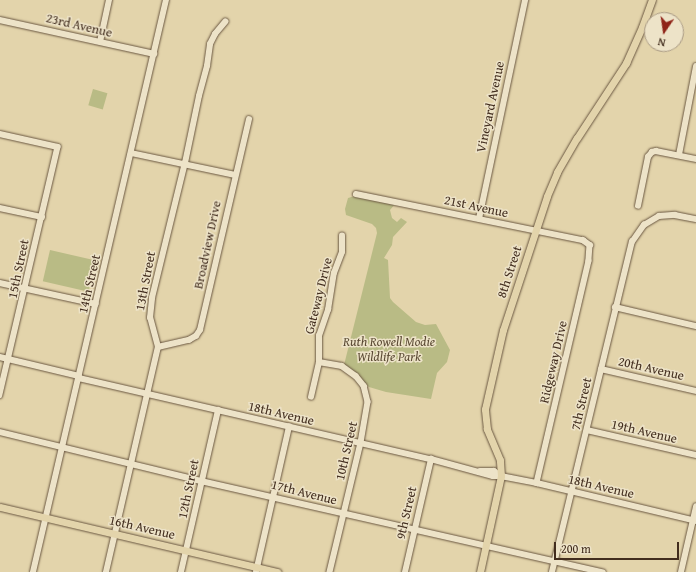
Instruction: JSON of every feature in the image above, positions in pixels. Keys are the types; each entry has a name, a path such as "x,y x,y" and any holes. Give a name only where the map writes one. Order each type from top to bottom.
{"main road":[{"name":"8th Street","path":"480,572 501,476 499,456 485,422 486,403 504,330 536,230 557,172 626,63 652,0"},
{"name":"16th Avenue","path":"0,507 187,551 257,570 278,572"}],"street":[{"path":"100,42 109,0"},
{"name":"14th Street","path":"33,572 166,0"},
{"name":"Vineyard Avenue","path":"479,219 525,0"},
{"name":"23rd Avenue","path":"0,20 154,54"},
{"name":"13th Street","path":"158,347 151,324 150,308 185,163 199,96 208,66 210,44 215,34 225,22"},
{"path":"679,155 693,96 696,67"},
{"name":"Broadview Drive","path":"158,347 189,340 196,336 200,330 249,120"},
{"name":"15th Street","path":"0,134 58,147 0,395"},
{"path":"638,206 648,157 652,152 656,151 696,159"},
{"path":"131,153 179,164 185,163 235,175"},
{"name":"21st Avenue","path":"356,194 583,240 590,245"},
{"path":"0,208 42,217"},
{"name":"7th Street","path":"552,572 587,430 615,307 632,242 644,225 659,216 675,215 696,219"},
{"name":"Gateway Drive","path":"310,398 319,362 319,336 328,310 334,273 342,252 342,236"},
{"name":"Ridgeway Drive","path":"537,484 589,261 590,245"},
{"path":"0,282 96,304"},
{"path":"615,307 696,326"},
{"path":"106,572 158,347"},
{"name":"18th Avenue","path":"0,357 479,471 494,470 501,476 694,520"},
{"name":"10th Street","path":"319,362 345,368 356,376 364,386 368,402 361,443 330,572"},
{"name":"20th Avenue","path":"601,369 696,391"},
{"name":"12th Street","path":"181,572 218,410"},
{"path":"257,570 272,496 289,427"},
{"name":"19th Avenue","path":"587,430 696,455"},
{"name":"17th Avenue","path":"0,432 44,441 62,447 131,464 272,496 343,514 603,572"},
{"name":"9th Street","path":"405,572 431,459"},
{"path":"681,572 696,507"}],"green space":[{"path":"93,89 107,93 103,109 88,105"},
{"name":"Ruth Rowell Modie Wildlife Park","path":"355,196 395,204 390,210 392,218 397,222 401,218 407,222 393,237 392,245 384,258 388,260 390,298 416,322 425,325 436,324 450,350 447,362 437,373 431,399 386,392 369,387 344,365 377,233 376,228 372,224 346,215 345,209 348,198"},
{"path":"50,250 96,261 89,292 43,281"}]}
